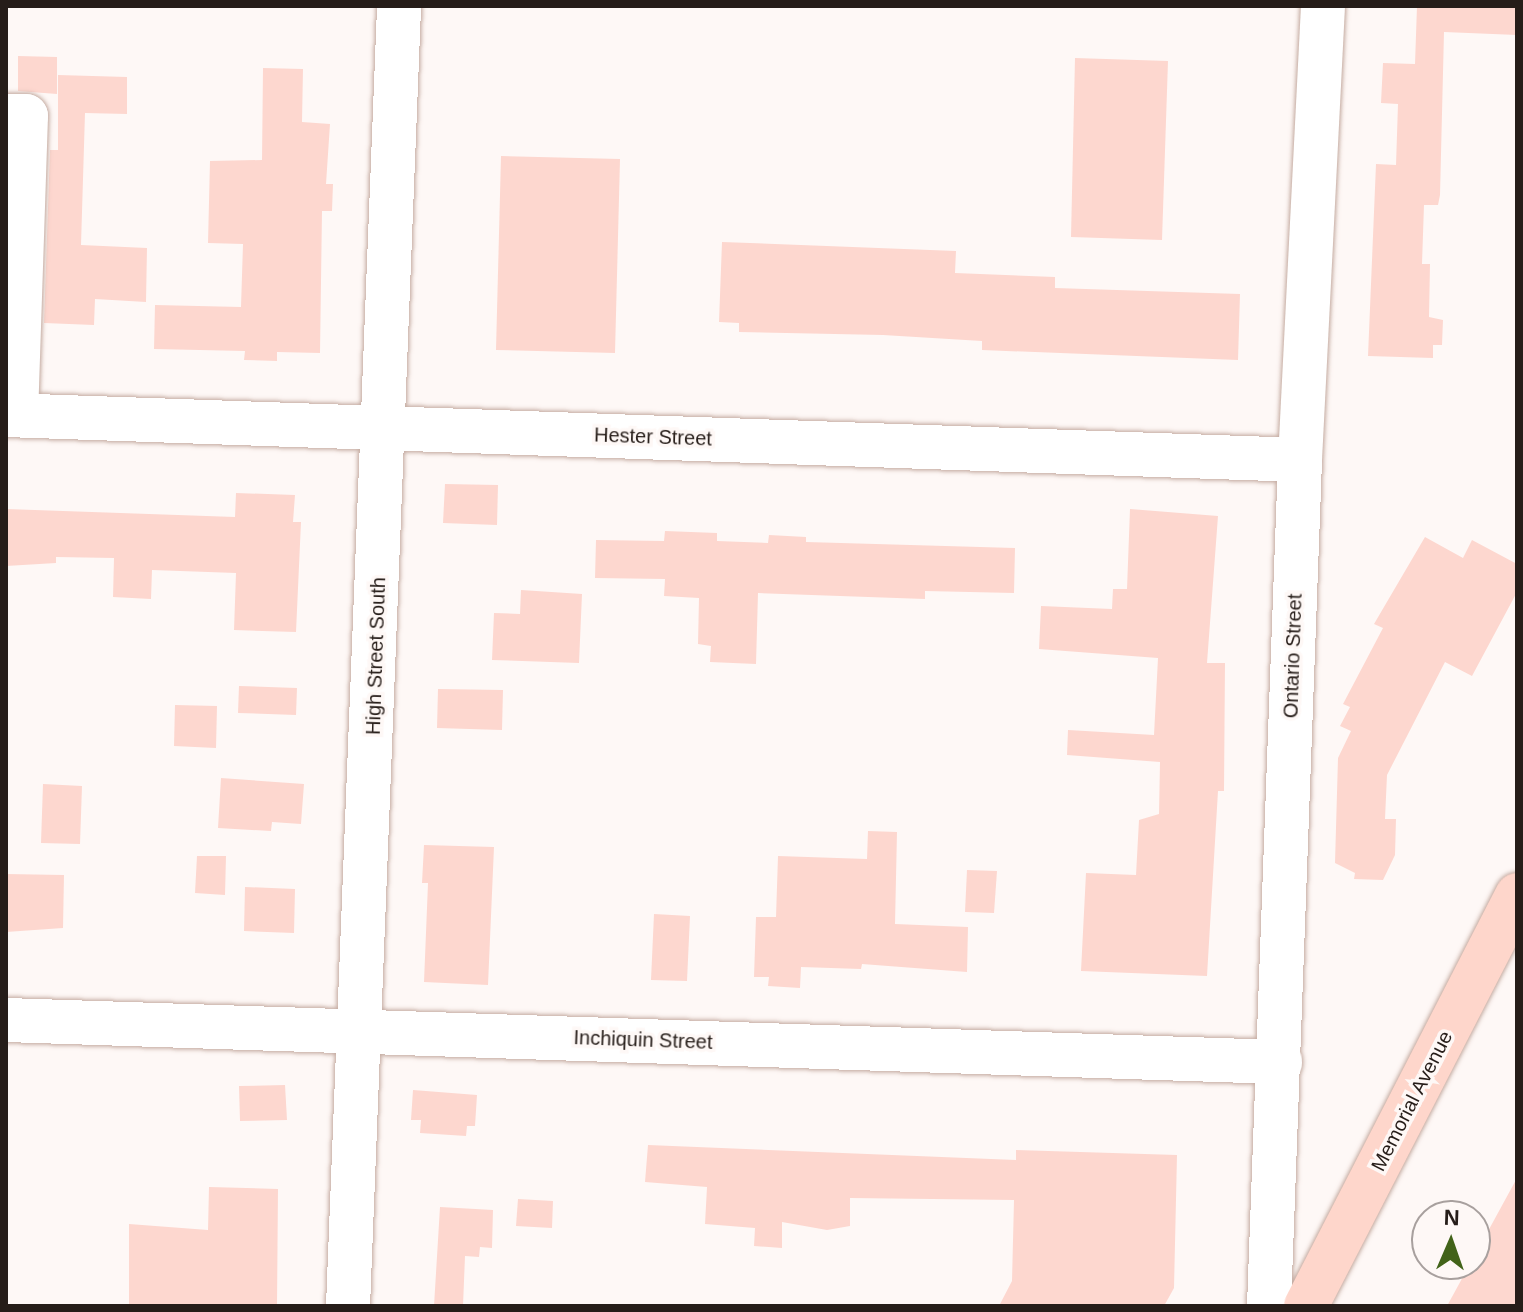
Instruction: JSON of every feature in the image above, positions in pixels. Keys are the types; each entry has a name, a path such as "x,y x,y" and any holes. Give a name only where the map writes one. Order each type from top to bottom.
{"main road":[{"name":"Memorial Avenue","path":"1306,1306 1517,895"}],"street":[{"name":"High Street South","path":"348,1306 385,428 399,6"},
{"name":"Ontario Street","path":"1269,1306 1300,460 1323,6"},
{"path":"6,116 26,116 11,415"},
{"name":"Hester Street","path":"11,415 1300,460"},
{"name":"Inchiquin Street","path":"6,1020 1280,1062"}],"building":[{"path":"1417,6 1517,6 1517,35 1444,32 1440,195 1438,205 1424,205 1422,264 1430,264 1429,317 1443,320 1442,345 1433,345 1433,358 1368,356 1376,164 1396,165 1398,104 1381,103 1383,63 1415,64"},
{"path":"18,56 57,57 57,94 18,91"},
{"path":"1075,58 1168,61 1162,240 1071,237"},
{"path":"263,68 303,69 302,122 330,124 326,184 333,184 332,211 322,211 320,353 277,352 277,361 244,360 245,351 154,349 155,305 241,307 243,244 208,243 210,161 262,160"},
{"path":"58,75 127,77 127,114 85,113 81,245 147,248 146,302 95,299 94,325 44,323 50,150 58,150"},
{"path":"501,156 620,159 615,353 496,350"},
{"path":"722,242 956,251 955,273 1055,277 1055,288 1240,294 1238,360 982,350 982,341 883,335 739,332 739,323 719,322"},
{"path":"445,484 498,485 497,525 443,523"},
{"path":"236,493 295,495 293,522 301,522 296,632 234,630 236,573 152,570 151,599 113,597 114,558 56,557 56,563 6,566 6,509 235,517"},
{"path":"1130,509 1218,516 1207,663 1225,663 1224,791 1218,791 1207,976 1081,971 1086,873 1136,875 1139,820 1159,814 1160,762 1067,755 1068,730 1154,735 1158,658 1039,649 1041,606 1112,609 1113,589 1127,589"},
{"path":"665,531 717,533 717,541 768,543 769,535 806,537 806,542 1015,548 1014,593 925,591 925,599 758,593 756,664 710,662 711,646 698,644 699,598 664,596 665,579 595,578 596,540 664,541"},
{"path":"1425,537 1463,558 1472,540 1517,564 1517,592 1472,676 1445,662 1387,775 1385,819 1396,819 1395,855 1383,880 1354,879 1355,873 1335,863 1338,758 1351,731 1340,726 1350,707 1343,704 1383,628 1374,624"},
{"path":"521,590 582,594 579,663 492,660 494,613 520,614"},
{"path":"239,686 297,688 296,715 238,713"},
{"path":"438,689 503,690 502,730 437,728"},
{"path":"175,705 217,706 216,748 174,746"},
{"path":"221,778 304,784 301,824 272,822 271,831 218,828"},
{"path":"43,784 82,786 80,844 41,843"},
{"path":"868,831 897,832 895,924 968,927 967,972 862,964 861,969 801,967 800,988 768,986 769,977 754,977 756,917 776,917 778,856 867,859"},
{"path":"424,845 494,847 488,985 424,982 428,883 422,883"},
{"path":"197,856 226,856 225,895 195,893"},
{"path":"967,870 997,871 994,913 965,912"},
{"path":"6,874 64,875 63,928 6,932"},
{"path":"245,887 295,889 294,933 244,931"},
{"path":"654,914 690,916 687,981 651,980"},
{"path":"285,1085 287,1120 240,1121 239,1086"},
{"path":"413,1090 477,1095 475,1126 467,1126 466,1136 420,1133 421,1120 411,1120"},
{"path":"648,1145 1016,1160 1016,1150 1177,1155 1174,1288 1164,1306 999,1306 1012,1281 1014,1200 850,1198 850,1226 827,1230 782,1222 782,1248 754,1246 755,1228 705,1224 707,1187 645,1182"},
{"path":"1517,1178 1517,1306 1447,1306 1461,1280 1491,1280 1491,1226"},
{"path":"209,1187 278,1189 277,1306 129,1306 129,1224 208,1230"},
{"path":"518,1199 553,1201 552,1228 516,1226"},
{"path":"440,1207 493,1210 492,1248 480,1247 479,1257 465,1256 463,1306 434,1306"}]}
